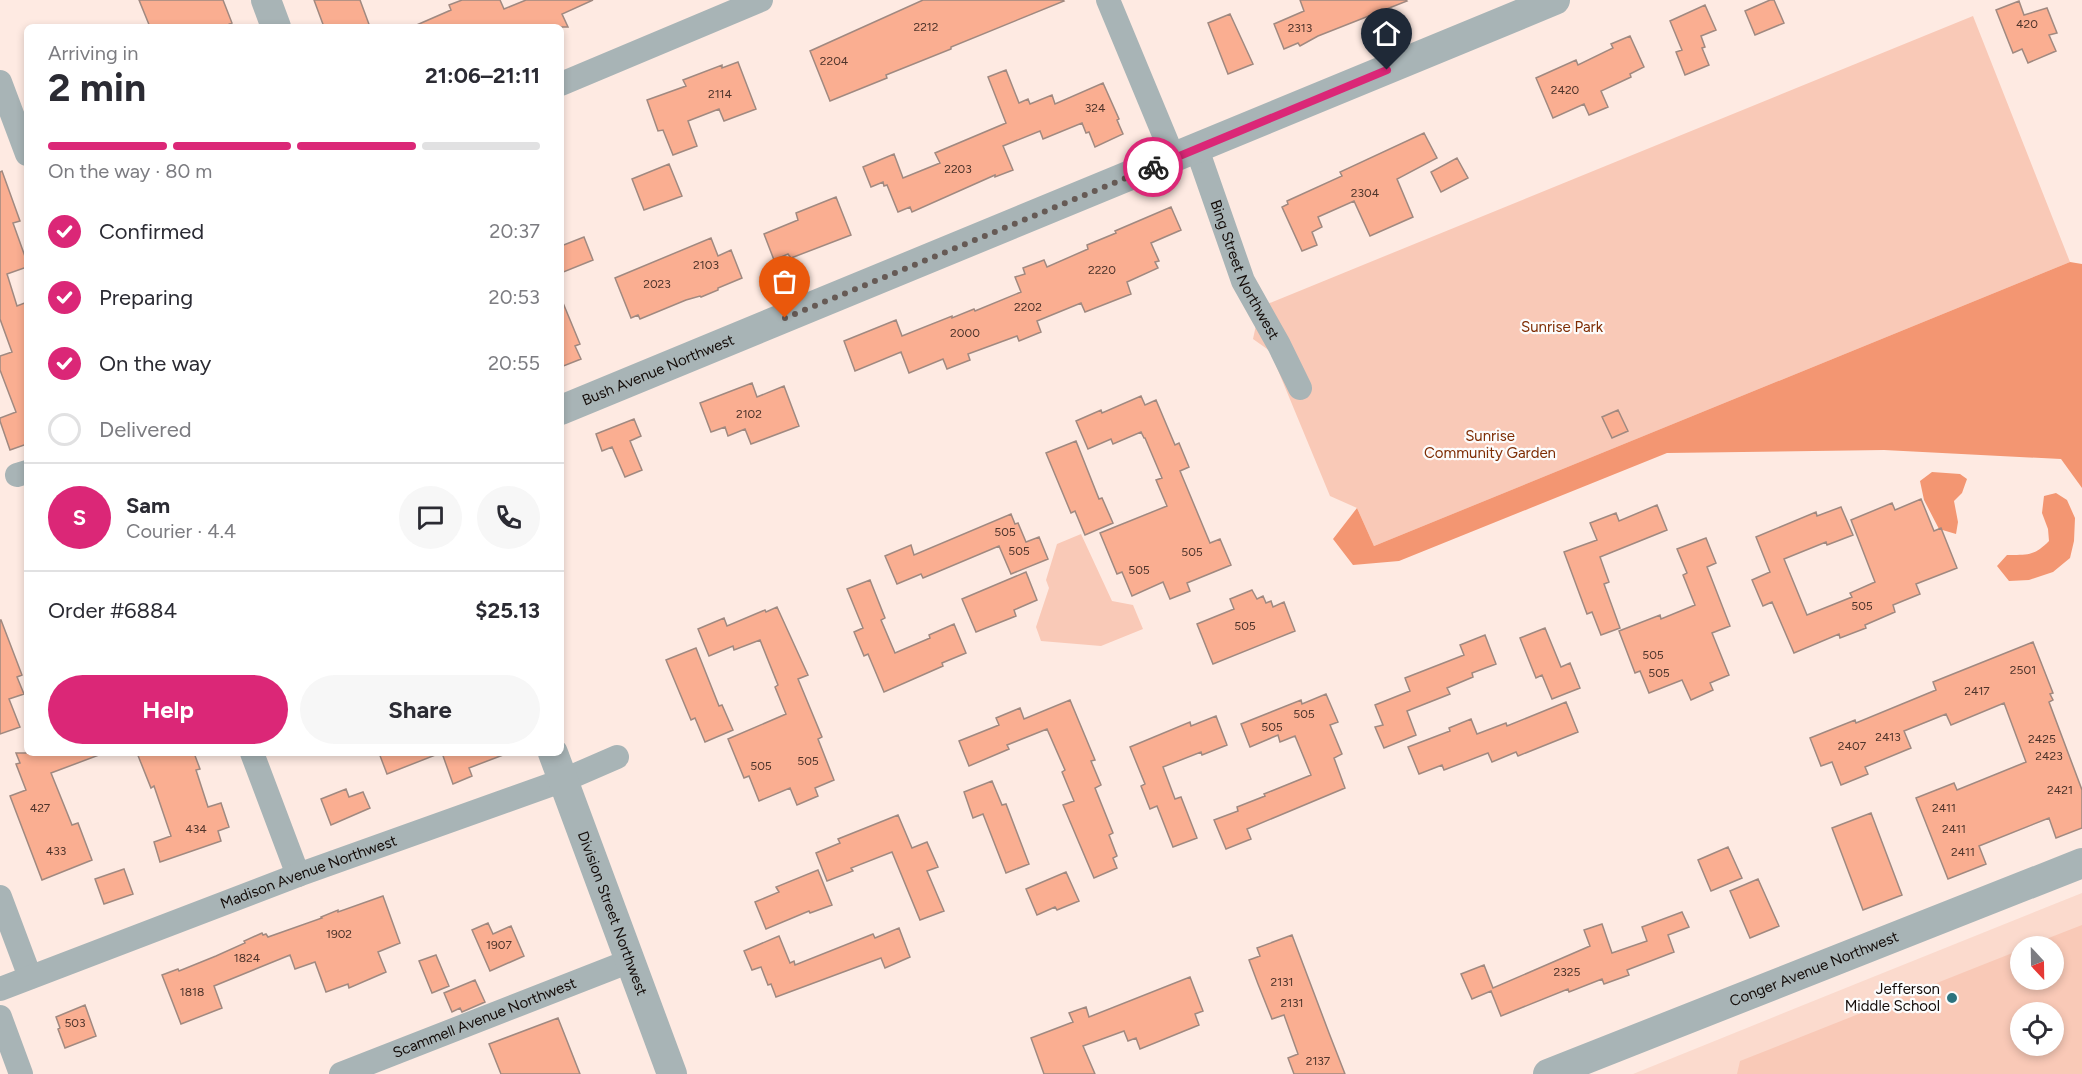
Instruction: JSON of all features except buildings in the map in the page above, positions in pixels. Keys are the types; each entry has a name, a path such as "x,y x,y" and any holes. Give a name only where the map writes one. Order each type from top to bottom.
{"street":[{"path":"266,0 275,24"},
{"path":"564,83 761,0"},
{"name":"Bing Street Northwest","path":"1108,0 1186,154 1243,281 1300,388"},
{"name":"Bush Avenue Northwest","path":"564,409 1555,0"},
{"path":"0,82 24,146"},
{"path":"253,756 298,875"},
{"name":"Madison Avenue Northwest","path":"0,989 298,875 558,766 617,757"},
{"name":"Division Street Northwest","path":"558,766 672,1074"},
{"name":"Conger Avenue Northwest","path":"1548,1074 2082,863"},
{"path":"0,897 30,977"},
{"name":"Scammell Avenue Northwest","path":"341,1074 630,961"},
{"path":"0,1017 21,1074"}],"shaded area":[{"path":"2070,262 2082,264 2082,488 2061,459 1884,450 1667,453 1399,561 1353,565 1333,539 1357,508 1374,546"},
{"path":"1932,472 1960,474 1967,479 1962,493 1954,501 1958,522 1956,534 1939,529 1924,500 1920,481"},
{"path":"2056,493 2067,500 2075,518 2074,541 2070,558 2053,572 2029,580 2009,581 1997,566 2007,555 2030,554 2049,541 2048,529 2042,513 2044,496"},
{"name":"Jefferson Middle School","path":"2082,893 2082,1074 1633,1074"}],"green space":[{"name":"Sunrise Park","path":"1973,16 2070,262 1374,546 1357,508 1330,496 1270,351 1253,339 1260,307"},
{"path":"1081,534 1112,601 1133,605 1143,629 1101,646 1041,641 1036,627 1049,588 1046,580 1057,544"},
{"path":"2082,925 2082,1074 1737,1074 1740,1061 2010,954 2010,990 2064,990 2064,936 2054,936"}],"way so far":[{"path":"785,318 1153,167"}],"place":[{"name":"Jefferson Middle School","path":"1952,998"}],"route":[{"path":"1153,167 1387,70"}],"park label":[{"name":"Sunrise Community Garden","path":"1490,444"}]}
